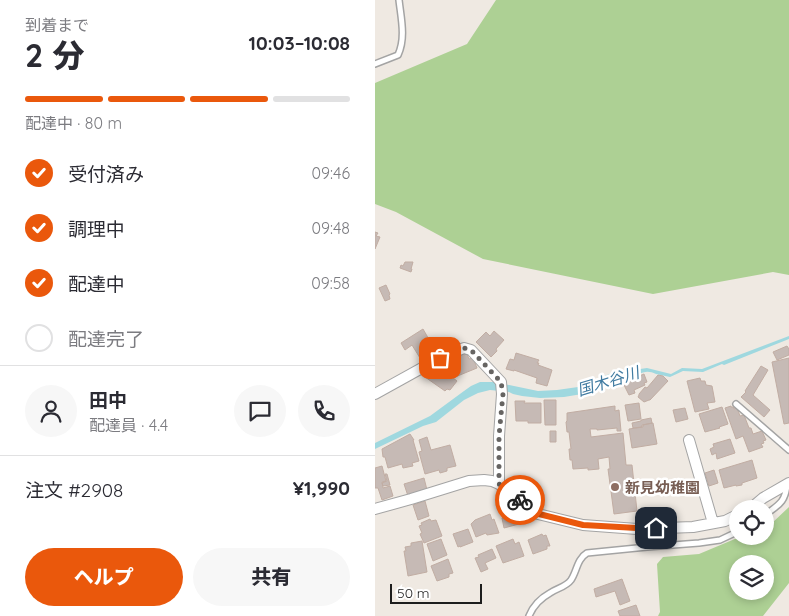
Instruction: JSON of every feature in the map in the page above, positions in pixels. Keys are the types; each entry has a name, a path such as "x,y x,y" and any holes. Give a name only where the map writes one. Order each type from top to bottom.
{"street":[{"path":"375,394 440,358 464,348 471,350 501,382 503,394 499,436 499,484"},
{"path":"689,440 713,523"},
{"path":"375,509 469,482 484,480 499,484 539,514 583,525 637,528 693,527 729,519"},
{"path":"761,500 788,484"}],"lane":[{"path":"375,64 398,54 402,46 403,35 399,0"},
{"path":"736,404 789,450"},
{"path":"774,508 786,496 788,484"},
{"path":"529,616 541,600 571,580 582,556 587,553 699,543 720,540 729,536"}],"green space":[{"path":"496,0 789,0 789,275 773,272 653,294 483,259 396,212 375,204 375,83 467,44"},
{"path":"789,507 789,583 763,616 658,616 660,612 657,564 663,557 699,554 729,541 729,545 774,545 774,521"}],"water":[{"name":"国木谷川","path":"789,336 789,339 703,372 683,371 670,377 645,372 628,378 611,378 601,388 588,393 564,397 540,398 490,390 478,393 464,400 436,422 423,426 375,449 375,443 430,416 471,386 480,382 494,382 538,391 578,387 613,373 647,368 671,374 682,368 702,369"}],"building":[{"path":"375,232 378,233 376,236 380,237 375,249"},
{"path":"405,262 413,262 411,272 400,268"},
{"path":"386,285 390,299 385,301 379,288"},
{"path":"423,329 435,350 420,358 412,345 405,350 401,343"},
{"path":"494,331 504,340 491,357 476,342 486,332 490,336"},
{"path":"787,346 789,355 777,360 773,352"},
{"path":"436,350 438,354 423,363 421,360"},
{"path":"516,353 539,360 538,365 552,370 547,386 536,383 537,378 506,369 510,359 514,360"},
{"path":"467,354 469,359 473,358 477,368 455,377 448,361"},
{"path":"789,358 789,423 784,424 772,362"},
{"path":"435,364 457,381 450,390 447,389 445,391 425,377"},
{"path":"761,366 768,370 753,395 770,410 764,417 741,397"},
{"path":"644,374 647,382 644,383 645,385 634,390 635,393 629,395 623,383"},
{"path":"658,375 663,376 668,381 650,400 644,402 638,397 639,394"},
{"path":"700,378 701,381 705,381 706,385 712,386 715,402 707,403 709,409 695,412 687,381"},
{"path":"544,400 556,400 556,425 545,425"},
{"path":"515,401 541,403 541,423 516,421"},
{"path":"639,403 641,419 628,421 625,405"},
{"path":"615,406 615,411 619,410 621,431 617,431 617,428 590,429 591,437 623,433 626,465 632,465 637,511 614,514 608,469 610,469 609,457 598,459 599,469 573,469 572,460 570,460 569,449 571,449 566,422 567,413"},
{"path":"731,406 734,409 737,408 740,416 744,415 753,434 762,431 766,440 761,444 763,447 749,452 743,436 736,439 725,408"},
{"path":"722,407 728,424 705,432 699,414"},
{"path":"685,408 688,419 676,422 673,410"},
{"path":"651,418 652,423 633,428 632,423"},
{"path":"653,423 657,444 632,448 629,429"},
{"path":"550,431 556,431 556,442 550,442"},
{"path":"410,434 414,440 419,461 412,463 413,466 403,468 402,464 388,468 382,449"},
{"path":"427,437 431,450 450,445 456,466 447,468 447,471 440,473 439,470 425,474 419,452 422,451 419,440"},
{"path":"730,439 735,453 717,459 716,453 712,455 710,449 714,447 713,444"},
{"path":"752,460 757,478 742,483 742,485 724,488 719,470"},
{"path":"382,466 386,481 382,482 383,488 390,486 393,496 382,500 378,488 375,488 375,468"},
{"path":"714,470 718,483 709,486 705,473"},
{"path":"385,474 387,474 390,485 383,486 382,483 387,481"},
{"path":"424,478 427,490 408,496 404,484"},
{"path":"425,501 429,516 418,520 413,505"},
{"path":"490,514 499,533 487,535 486,533 476,537 471,524 475,520"},
{"path":"517,514 519,524 504,528 502,518"},
{"path":"430,519 431,521 436,520 442,536 424,543 419,526"},
{"path":"468,529 473,542 458,547 453,534"},
{"path":"542,534 543,536 546,535 550,546 533,554 528,540"},
{"path":"441,539 447,555 433,561 427,544"},
{"path":"513,539 515,544 519,542 524,556 503,563 496,546"},
{"path":"422,541 427,572 408,576 405,547 411,546 411,543"},
{"path":"492,549 496,558 485,563 488,569 481,572 475,558"},
{"path":"448,559 453,573 449,574 449,577 437,581 431,566"},
{"path":"622,579 630,601 620,605 615,591 596,597 594,589"},
{"path":"636,605 640,616 620,616 618,611"}],"way so far":[{"path":"440,358 464,348 471,350 501,382 503,394 499,436 499,484 520,500"}],"place":[{"name":"新見幼稚園","path":"615,487"}],"route":[{"path":"520,500 539,514 583,525 656,528"}]}
